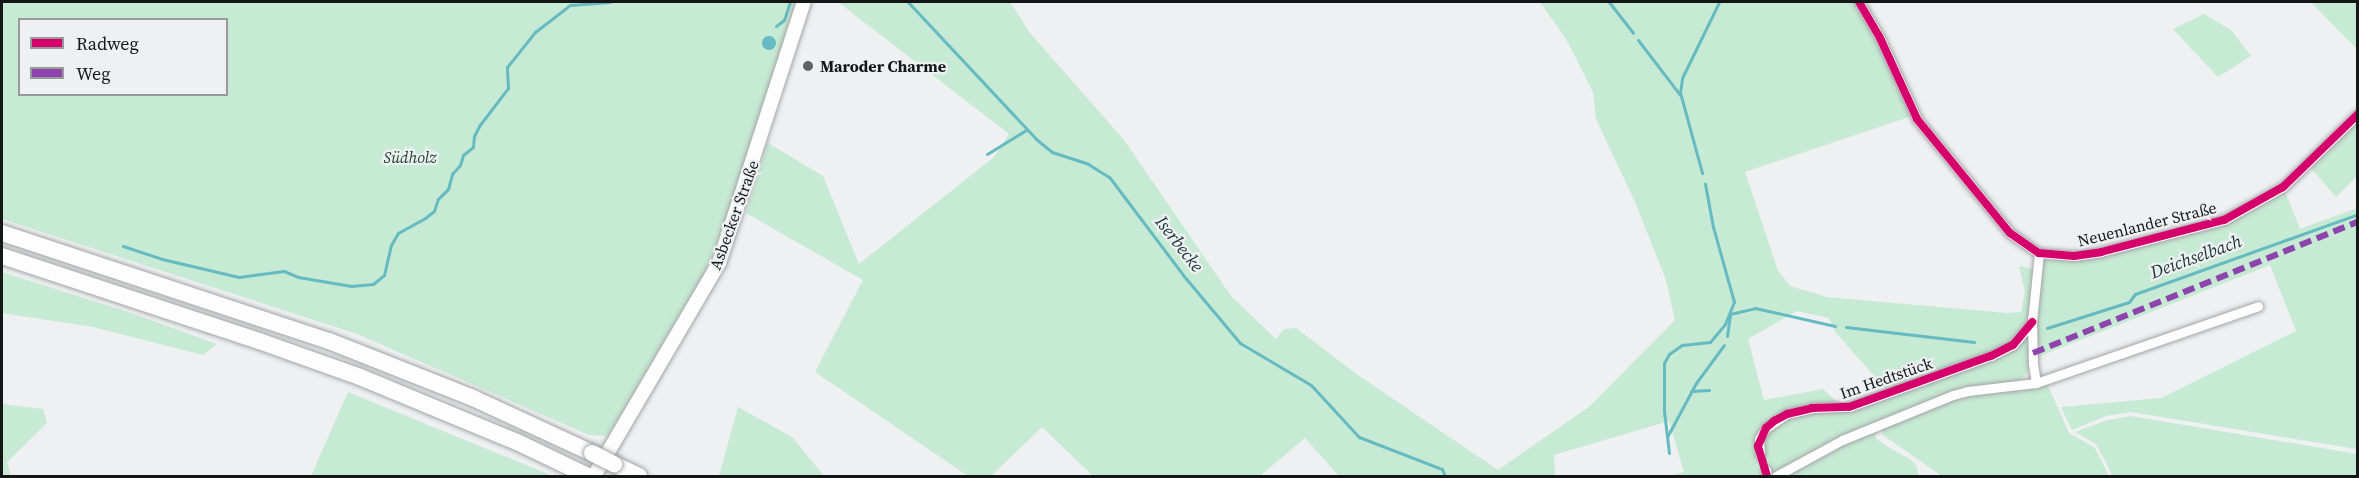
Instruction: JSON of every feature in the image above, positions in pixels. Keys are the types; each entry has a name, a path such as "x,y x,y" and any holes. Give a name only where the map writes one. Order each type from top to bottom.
{"highway":[{"path":"2,233 329,341 473,398 639,477"},
{"path":"2,256 360,377 461,418 587,475"}],"main road":[{"name":"Asbecker Straße","path":"587,475 718,263 804,2"}],"street":[{"name":"Neuenlander Straße","path":"1859,2 1880,38 1917,119 2010,233 2039,253 2074,256 2101,252 2224,220 2283,187 2358,114"},
{"path":"2036,382 2032,322 2039,253"},
{"path":"1776,477 1804,459 1893,418 1933,405 1953,395 2036,382 2258,306"},
{"name":"Im Hedtstück","path":"1760,454 1759,439 1766,428 1787,414 1812,408 1849,407 1991,356 2013,345 2032,322"}],"green space":[{"name":"Südholz","path":"2,2 797,2 731,208 704,274 608,436 589,435 357,334 2,219"},
{"path":"838,2 1010,2 1030,33 1124,140 1231,296 1276,339 1284,329 1296,328 1358,375 1498,470 1590,406 1675,320 1666,280 1635,202 1596,119 1593,92 1566,39 1540,2 1857,2 1912,116 1745,172 1778,271 1790,286 1827,297 2007,313 2021,312 2025,292 2019,266 2033,269 2034,306 2028,373 2014,385 1966,388 1875,431 1876,438 1916,465 1919,476 1669,476 1684,472 1669,421 1554,455 1555,476 1339,476 1305,438 1260,476 1093,476 1042,427 991,476 968,476 815,372 863,280 746,213 768,143 823,176 859,264 994,157 1009,134","holes":["1797,311 1829,318 1836,333 1885,388 1840,405 1823,389 1764,400 1748,339"]},
{"path":"2311,2 2357,2 2357,49 2334,26"},
{"path":"2204,14 2231,30 2251,56 2218,77 2173,29"},
{"path":"2357,121 2357,176 2336,197 2311,168"},
{"path":"2284,189 2300,229 2357,208 2357,449 2131,412 2106,416 2072,430 2061,407 2161,398 2296,331 2270,265 2035,358 2039,265 2045,260 2078,259 2220,224 2240,216"},
{"path":"2,272 131,313 217,344 203,355 93,327 2,313"},
{"path":"2047,383 2069,433 2095,448 2109,476 1942,476 1883,435 1882,429 1888,425 1934,408 1953,398 2015,389 2023,391"},
{"path":"348,392 553,476 311,476"},
{"path":"2,404 43,409 47,423 7,462 11,476 4,476 2,467"},
{"path":"738,407 792,437 824,476 719,476"},
{"path":"2131,416 2357,454 2357,476 2113,476 2096,444 2075,432 2108,420"}],"water":[{"path":"769,36 774,38 776,43 774,48 769,50 764,48 762,43 764,38"}],"waterway":[{"path":"123,246 162,259 239,277 284,271 298,277 351,286 373,284 384,275 391,245 398,233 434,211 438,199 448,189 452,174 460,165 463,155 473,147 474,136 479,126 508,88 507,67 535,32 570,5 610,2"},
{"path":"776,26 784,20 790,2"},
{"name":"Iserbecke","path":"908,2 1036,139 1052,152 1088,164 1110,178 1183,275 1240,343 1311,385 1359,437 1442,469 1445,476"},
{"path":"1609,2 1633,33"},
{"path":"1680,93 1682,78 1719,2"},
{"path":"1638,40 1681,96 1702,173"},
{"path":"987,154 1026,130"},
{"path":"1669,453 1664,411 1664,363 1669,354 1682,345 1710,342 1725,324 1734,302 1713,227 1705,184"},
{"name":"Deichselbach","path":"2047,328 2129,302 2135,294 2358,214"},
{"name":"Deichselbach","path":"1727,336 1730,314 1755,308 1835,326"},
{"name":"Deichselbach","path":"1846,327 1974,342"},
{"path":"1667,437 1696,383 1724,345"},
{"path":"1691,391 1709,390"}],"tunnel":[{"path":"1760,454 1766,470"}],"marked path":[{"path":"2033,353 2358,222"}],"cycle path":[{"path":"1859,2 1880,38 1917,119 2010,233 2039,253 2074,256 2101,252 2224,220 2283,187 2358,114"},
{"path":"1767,476 1758,446 1766,428 1774,421 1787,414 1812,408 1849,407 1991,356 2013,345 2032,322"}],"place":[{"name":"Maroder Charme","path":"808,66"}]}
